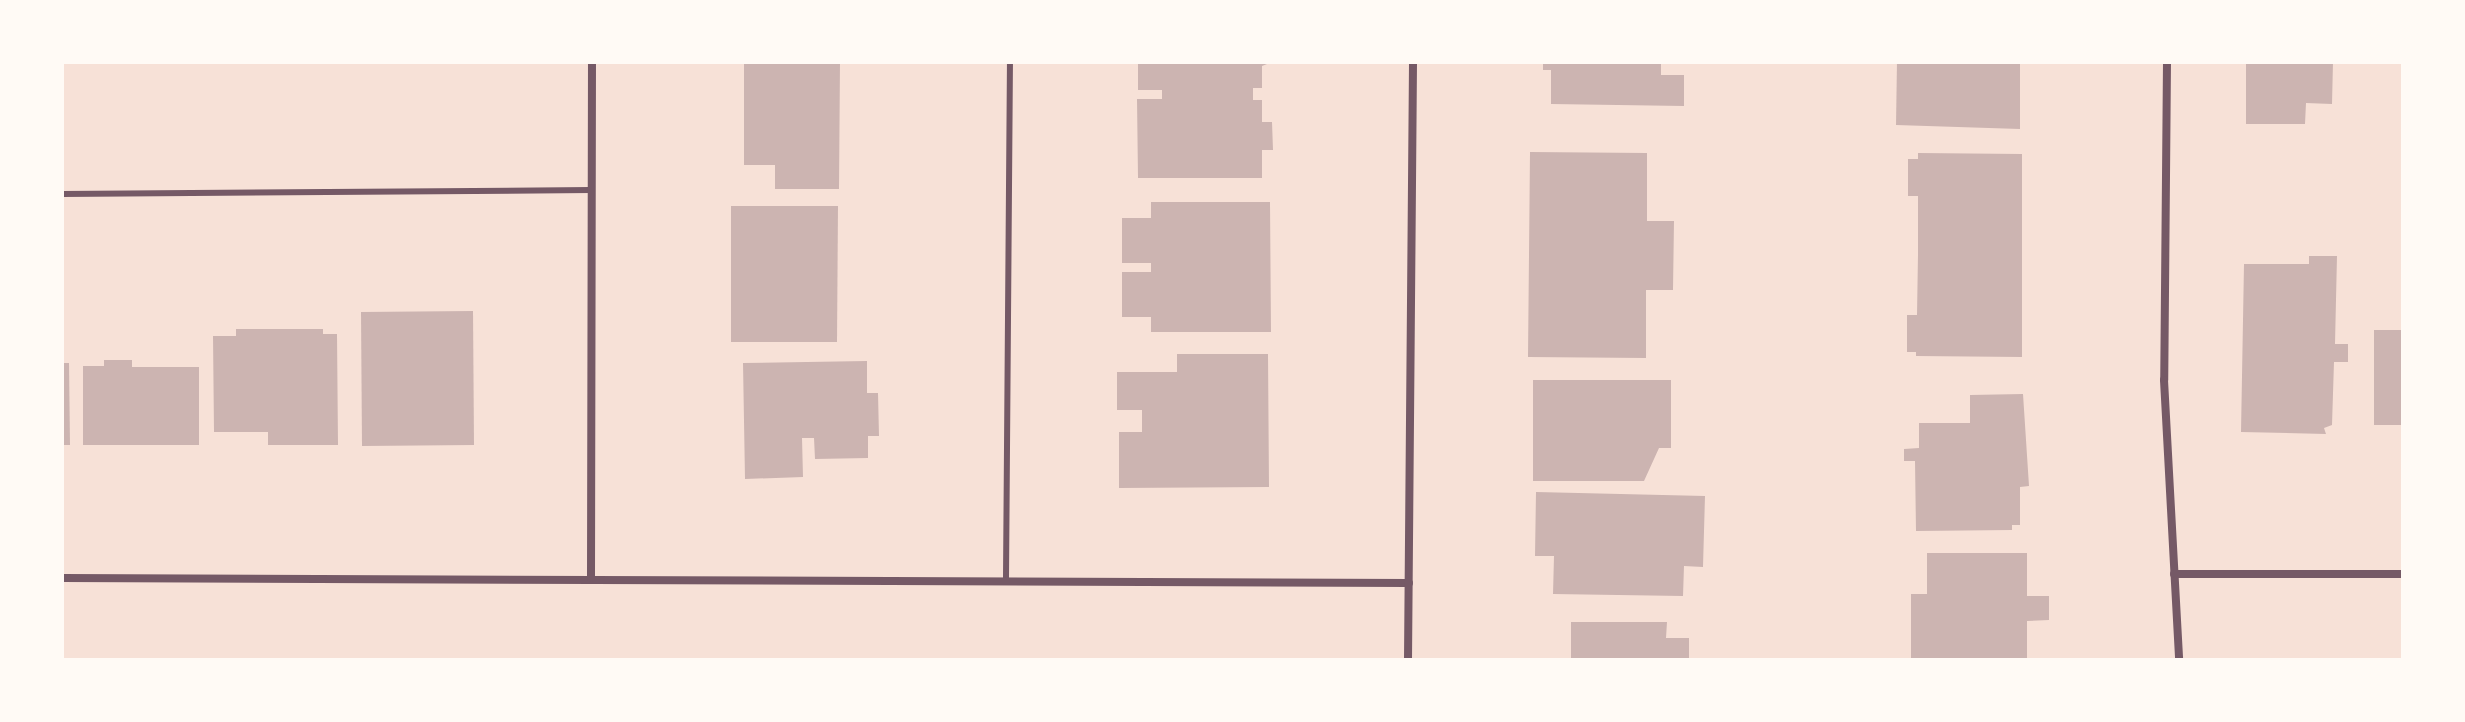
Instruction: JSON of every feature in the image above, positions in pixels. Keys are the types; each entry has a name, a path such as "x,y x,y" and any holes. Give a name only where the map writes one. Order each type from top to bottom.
{"street":[{"path":"591,578 592,62"},
{"path":"1408,660 1413,62"},
{"path":"2167,62 2164,380 2179,660"},
{"path":"2174,574 2403,574"},
{"path":"62,578 1006,578 1409,583"}],"lane":[{"path":"1006,578 1010,62"},
{"path":"62,194 591,190"}],"building":[{"path":"744,62 840,62 839,189 775,189 775,165 744,165"},
{"path":"1138,62 1272,62 1262,66 1262,88 1253,88 1253,100 1262,100 1262,122 1272,122 1273,150 1262,150 1262,178 1138,178 1137,99 1162,99 1162,90 1138,90"},
{"path":"1543,62 1661,62 1661,75 1684,75 1684,106 1551,104 1551,70 1543,70"},
{"path":"1897,62 2020,62 2020,129 1896,125"},
{"path":"2246,62 2333,62 2332,104 2306,103 2305,124 2246,124"},
{"path":"1530,152 1647,153 1647,221 1674,221 1673,290 1646,290 1646,358 1528,357"},
{"path":"1918,153 2022,154 2022,357 1916,356 1916,352 1907,352 1907,315 1917,315 1918,254 1918,196 1908,196 1908,159 1918,159"},
{"path":"1151,202 1270,202 1271,332 1151,332 1151,317 1122,317 1122,272 1151,272 1151,263 1122,263 1122,218 1151,218"},
{"path":"731,206 838,206 837,342 731,342"},
{"path":"2309,256 2337,256 2335,344 2348,344 2348,362 2334,362 2332,425 2324,428 2326,434 2241,432 2244,264 2309,264"},
{"path":"473,311 474,445 362,446 361,312"},
{"path":"236,329 323,329 323,334 337,334 338,445 268,445 268,432 214,432 213,336 236,336"},
{"path":"2374,330 2403,330 2403,425 2374,425"},
{"path":"1177,354 1268,354 1269,487 1119,488 1119,432 1142,432 1142,410 1117,410 1117,372 1177,372"},
{"path":"104,360 132,360 132,367 199,367 199,445 83,445 83,366 104,366"},
{"path":"867,361 867,393 878,393 879,436 868,436 868,458 815,459 814,438 802,438 803,477 745,479 743,363"},
{"path":"62,363 69,363 70,445 62,445"},
{"path":"1533,380 1671,380 1671,448 1659,448 1644,481 1533,481"},
{"path":"2023,394 2029,486 2020,487 2020,525 2012,525 2012,530 1916,531 1915,461 1904,461 1904,449 1919,448 1919,423 1970,423 1970,395"},
{"path":"1536,492 1705,496 1703,567 1684,566 1683,596 1553,594 1554,556 1535,556"},
{"path":"1927,553 2027,553 2027,596 2049,596 2049,620 2027,621 2027,660 1911,660 1911,594 1927,594"},
{"path":"1571,622 1667,622 1666,638 1689,638 1689,660 1571,660"}]}
